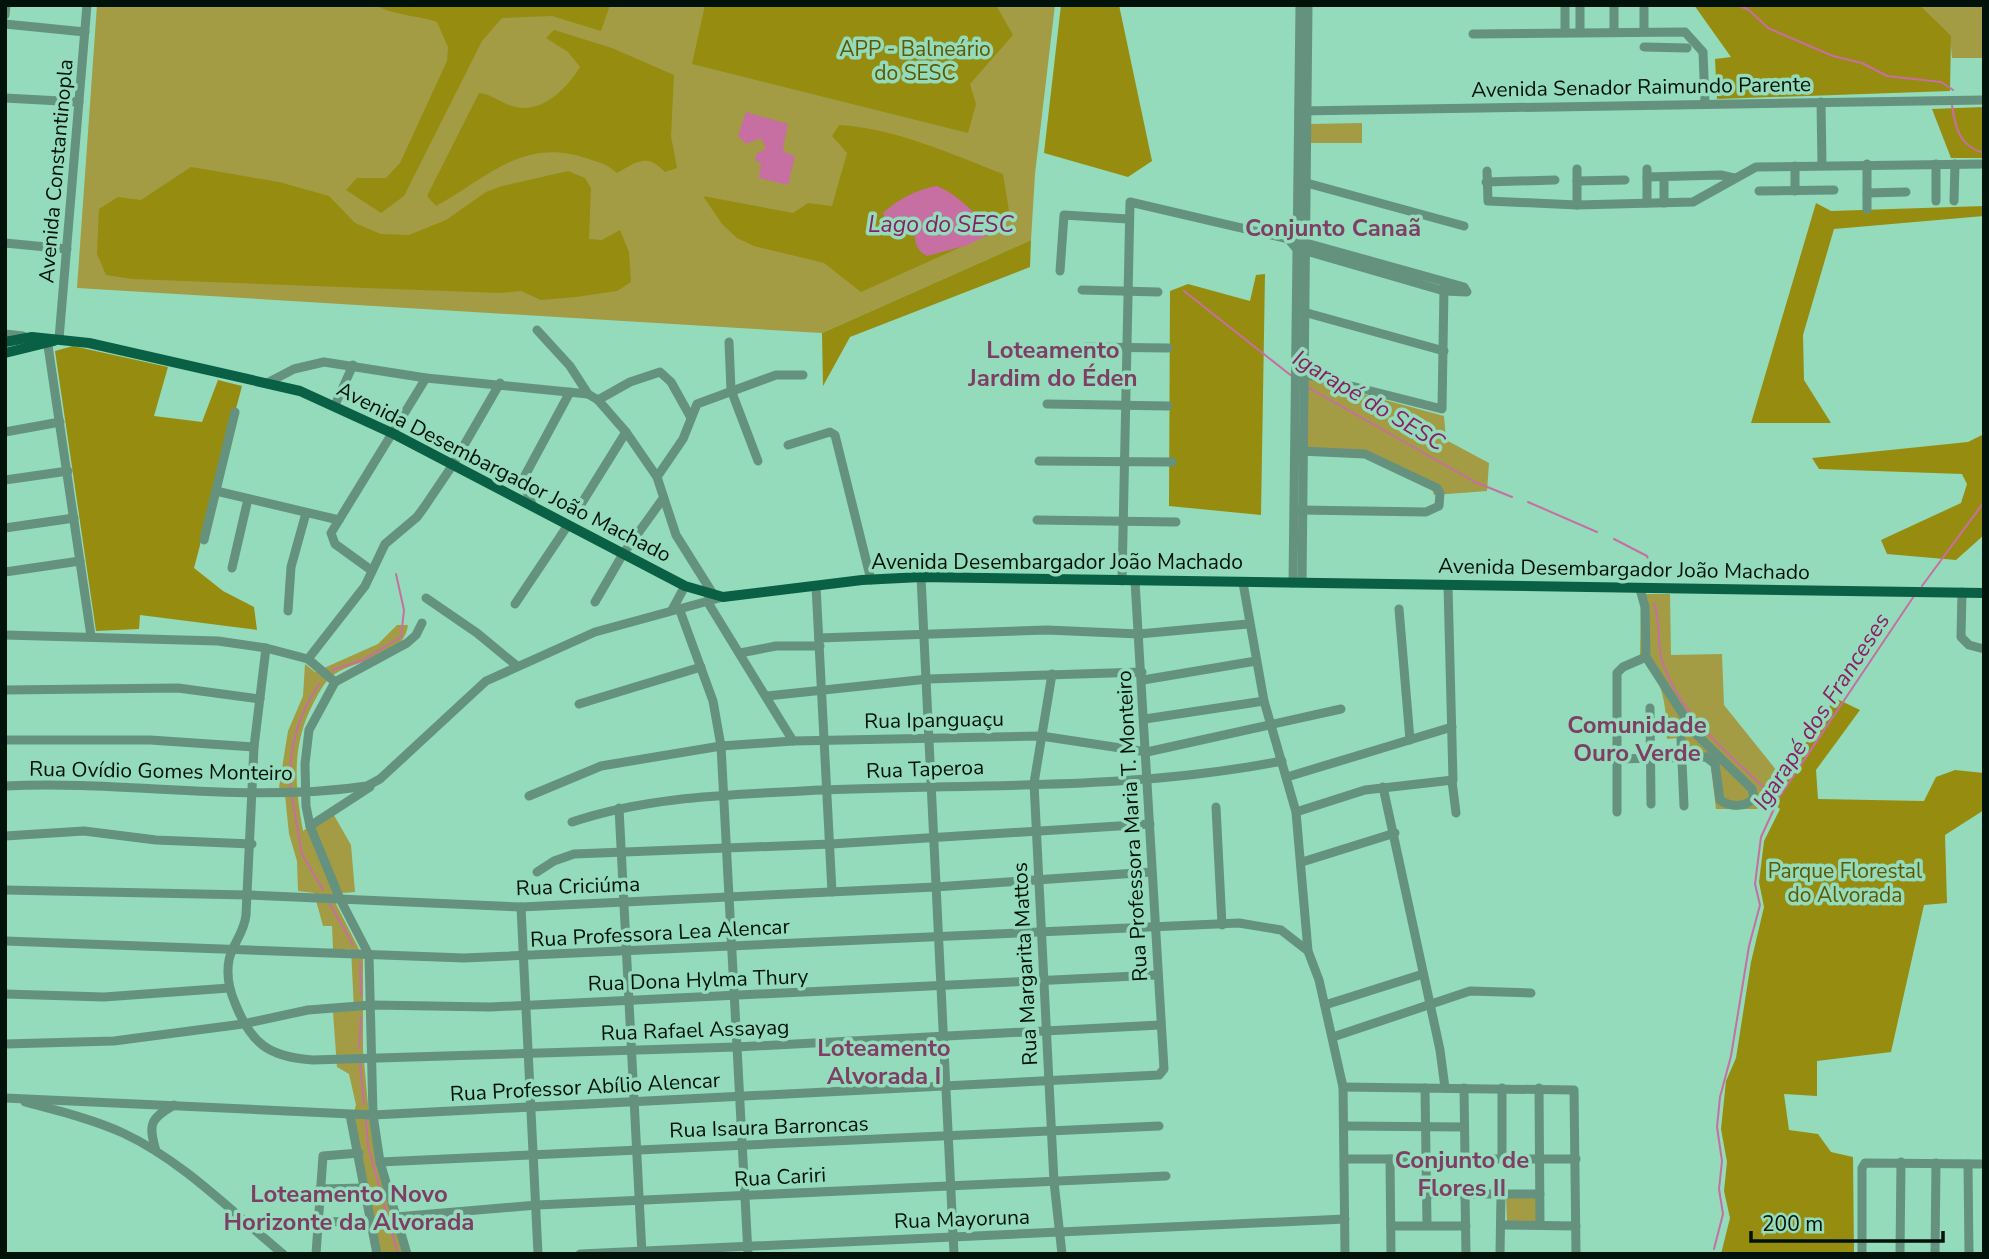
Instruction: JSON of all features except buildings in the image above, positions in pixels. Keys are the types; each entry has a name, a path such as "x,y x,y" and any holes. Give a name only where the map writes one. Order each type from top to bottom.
{"main road":[{"name":"Avenida Desembargador João Machado","path":"5,342 32,337 47,340"},
{"name":"Avenida Desembargador João Machado","path":"5,353 47,340 60,339 269,382 335,405 685,586 702,586 715,597 921,577 1640,589 1657,584 1984,593"}],"street":[{"path":"5,15 6,5"},
{"name":"Avenida Constantinopla","path":"60,339 87,5"},
{"path":"1300,5 1304,111"},
{"path":"1297,583 1301,311 1299,245 1308,5"},
{"path":"1565,5 1565,31"},
{"path":"1580,5 1580,31"},
{"path":"1614,5 1614,31"},
{"path":"1644,8 1644,31"},
{"path":"5,24 85,32"},
{"path":"1473,34 1565,31 1688,34 1703,52 1705,104"},
{"path":"1675,32 1675,47"},
{"path":"1644,47 1687,48"},
{"path":"5,98 79,102"},
{"name":"Avenida Senador Raimundo Parente","path":"1304,111 1984,100"},
{"path":"1821,102 1822,165"},
{"path":"1936,163 1936,201"},
{"path":"1867,164 1867,209"},
{"path":"1954,201 1955,164"},
{"path":"1555,180 1486,176 1486,198 1491,202 1577,205 1664,203 1701,200 1756,167 1984,164"},
{"path":"1795,166 1796,191"},
{"path":"1577,169 1577,205"},
{"path":"1647,203 1647,173 1664,177 1734,178"},
{"path":"1664,177 1664,203"},
{"path":"1577,181 1625,180"},
{"path":"1302,182 1464,226"},
{"path":"1759,191 1834,190"},
{"path":"1867,193 1906,192"},
{"path":"1122,581 1130,202 1299,245 1444,287 1444,406 1436,410 1300,373"},
{"path":"1060,271 1061,225 1064,215 1128,219"},
{"path":"5,243 67,249"},
{"path":"1082,290 1158,292"},
{"path":"1301,311 1444,351"},
{"path":"537,330 570,366 588,394"},
{"path":"5,334 32,337"},
{"path":"47,340 92,636"},
{"path":"729,342 731,390 758,461"},
{"path":"1086,347 1168,348"},
{"path":"269,382 308,364 353,365 426,378 500,383 588,394 598,400 626,432 656,477 676,535 702,586"},
{"path":"335,405 353,365"},
{"path":"598,400 651,373 664,373 690,416"},
{"path":"656,477 683,439 690,416 703,400 776,375 803,375"},
{"path":"371,570 332,541 331,533 426,378"},
{"path":"308,659 360,593 385,544 417,517 452,466 500,383"},
{"path":"534,508 522,481 570,392"},
{"path":"1047,404 1168,405"},
{"path":"204,540 234,412"},
{"path":"5,432 60,422"},
{"path":"575,514 626,432"},
{"path":"788,445 830,432 835,435 871,580"},
{"path":"1299,451 1365,454 1437,488 1440,493 1439,506 1426,512 1299,510"},
{"path":"1039,461 1172,463"},
{"path":"5,480 68,471"},
{"path":"216,491 339,520"},
{"path":"232,568 248,499"},
{"path":"595,602 623,554 662,500"},
{"path":"288,611 291,567 306,513"},
{"path":"5,528 74,518"},
{"path":"1037,520 1176,522"},
{"path":"515,604 568,526"},
{"path":"5,572 80,561"},
{"path":"921,577 928,679 936,937 954,1254"},
{"name":"Rua Professora Maria T. Monteiro","path":"1135,581 1149,781 1151,872 1164,1069"},
{"path":"1243,583 1248,624 1264,701 1296,812 1308,951 1333,1037 1343,1087 1346,1126 1345,1254"},
{"path":"685,586 675,609 713,701 721,746 748,1250"},
{"path":"816,586 829,790 832,892"},
{"path":"1448,586 1452,781 1456,813"},
{"path":"1640,589 1645,607 1646,657 1679,712 1709,752 1715,764 1720,800 1727,805 1751,801 1754,793 1746,781 1709,752"},
{"path":"1962,592 1961,637 1969,645 1984,649"},
{"path":"310,826 352,801 374,783 486,681 594,632 715,597 740,653 793,741"},
{"path":"426,598 477,633 517,666"},
{"path":"1399,609 1410,740"},
{"path":"407,1254 380,1163 373,1115 369,955 340,899 310,826 305,790 309,730 335,682 407,643 416,635 422,622"},
{"path":"740,653 776,646 923,635 1047,630 1139,634 1248,624"},
{"path":"5,635 218,641 266,648 308,659 335,682"},
{"path":"243,1024 229,988 227,972 233,949 243,932 248,895 254,747 266,648"},
{"path":"1617,811 1617,673 1623,667 1646,657"},
{"path":"768,696 822,688 928,679 1052,674 1142,676 1256,661"},
{"path":"579,704 701,667"},
{"name":"Rua Margarita Mattos","path":"1052,674 1034,783 1054,1182 1062,1254"},
{"path":"5,690 178,688 260,699"},
{"path":"1145,719 1264,701"},
{"path":"1650,708 1651,804"},
{"name":"Rua Ipanguaçu","path":"529,796 601,766 721,746 793,741 1041,736 1147,752 1341,709"},
{"path":"1287,777 1452,727"},
{"path":"1681,739 1684,806"},
{"path":"5,740 150,740 254,747"},
{"path":"1616,759 1682,758 1709,752"},
{"name":"Rua Taperoa","path":"572,822 619,808 723,795 1149,781 1214,774 1282,761"},
{"path":"1296,812 1383,787 1452,781"},
{"name":"Rua Ovídio Gomes Monteiro","path":"5,786 127,785 215,793 254,793 374,783"},
{"path":"1383,787 1395,833 1445,1088"},
{"path":"1216,807 1222,925"},
{"path":"619,808 642,1252"},
{"path":"537,872 554,861 574,854 725,846 831,844 934,835 1150,824"},
{"path":"5,836 84,831 156,840 252,844"},
{"path":"1302,862 1395,833"},
{"name":"Rua Criciúma","path":"5,890 248,895 521,907 935,887 1151,872"},
{"path":"521,907 538,1254"},
{"name":"Rua Professora Lea Alencar","path":"5,941 369,955 524,957 1222,925 1269,926 1293,937 1308,951"},
{"path":"1325,1006 1423,974"},
{"name":"Rua Dona Hylma Thury","path":"5,1044 114,1041 243,1024 308,1010 372,1006 527,1005 940,988 1157,975"},
{"path":"5,995 104,997 229,988"},
{"path":"1333,1037 1470,991 1531,993"},
{"name":"Rua Rafael Assayag","path":"243,1024 265,1048 286,1057 313,1060 370,1056 736,1047 1160,1025"},
{"name":"Rua Professor Abílio Alencar","path":"8,1098 373,1115 1154,1076 1164,1069"},
{"path":"1343,1087 1574,1090 1576,1254"},
{"path":"1425,1088 1427,1225"},
{"path":"1464,1088 1465,1159"},
{"path":"1502,1088 1502,1159"},
{"path":"1539,1088 1540,1225"},
{"path":"8,1098 72,1114 125,1134 156,1151 189,1174 283,1254"},
{"path":"72,1114 71,1107 76,1100"},
{"path":"148,1103 156,1115"},
{"path":"156,1151 150,1130 156,1115 175,1104"},
{"path":"350,1115 377,1254"},
{"name":"Rua Isaura Barroncas","path":"380,1163 1159,1126"},
{"path":"1346,1126 1464,1127"},
{"path":"125,1134 150,1130"},
{"path":"316,1254 323,1156 359,1153"},
{"path":"1346,1159 1576,1159"},
{"path":"1390,1159 1391,1254"},
{"path":"1862,1254 1862,1168 1868,1162 1984,1164"},
{"path":"1900,1254 1901,1163"},
{"path":"1935,1254 1936,1163"},
{"path":"1968,1164 1969,1254"},
{"name":"Rua Cariri","path":"396,1217 537,1205 1166,1177"},
{"path":"319,1189 365,1188"},
{"path":"1427,1194 1540,1194"},
{"path":"1465,1194 1466,1254"},
{"path":"1500,1254 1501,1194"},
{"name":"Rua Mayoruna","path":"580,1254 748,1250 952,1237 1345,1219"},
{"path":"318,1222 372,1221"},
{"path":"1501,1224 1576,1226"},
{"path":"1391,1226 1466,1226"}],"green space":[{"path":"97,5 1055,5 1035,174 1031,240 822,333 77,288"},
{"path":"376,5 610,5 601,31 552,16 502,18 482,41 404,196 381,213 346,190 357,178 386,178 400,163 447,61 448,47 437,22"},
{"name":"APP - Balneário do SESC","path":"705,5 996,5 1013,35 970,84 976,104 968,133 692,64"},
{"path":"1061,5 1119,5 1152,161 1128,177 1044,153"},
{"path":"1694,5 1920,5 1951,36 1950,91 1717,99 1715,59 1731,57"},
{"path":"1920,5 1984,5 1984,58 1952,58 1950,36"},
{"path":"554,30 612,48 674,75 671,136 677,168 665,172 653,162 642,161 617,173 589,159 566,153 545,152 508,163 436,206 427,196 479,93 520,108 531,107 551,99 574,76 580,67 568,52 546,38"},
{"path":"1984,107 1984,158 1951,158 1932,109"},
{"path":"1362,123 1362,143 1310,143 1311,124"},
{"path":"839,125 902,137 1003,174 1010,217 990,234 861,292 824,263 754,246 737,238 722,224 703,196 793,213 808,203 832,206 847,153 832,136"},
{"path":"191,167 279,182 329,196 355,223 381,234 409,235 446,220 486,192 568,171 585,178 591,188 589,239 602,240 620,230 629,252 631,282 617,291 541,300 521,291 500,293 132,279 106,275 97,254 99,209 118,197 141,200"},
{"path":"1816,203 1831,211 1984,206 1984,216 1834,229 1803,335 1804,380 1831,423 1751,423"},
{"path":"1031,240 1030,267 850,337 823,386 822,333"},
{"path":"1265,274 1261,515 1169,506 1170,291 1188,284 1250,301 1256,275"},
{"path":"73,346 168,367 154,416 202,422 218,380 242,386 194,568 223,591 254,607 257,630 140,615 139,629 96,631 55,351"},
{"path":"1304,378 1444,416 1446,440 1489,463 1487,491 1434,495 1430,483 1363,453 1303,448"},
{"path":"1984,434 1984,535 1956,560 1887,554 1881,540 1961,503 1967,484 1962,474 1819,469 1812,458 1968,442"},
{"path":"1641,594 1670,594 1671,655 1722,654 1724,705 1781,776 1771,795 1757,809 1716,809 1710,759 1680,756 1678,738 1667,739 1665,705 1659,684 1640,657"},
{"path":"397,625 408,625 397,646 340,671 323,687 301,735 297,767 303,831 331,810 351,845 355,892 342,893 335,902 363,957 363,1051 369,1115 403,1254 378,1254 352,1118 356,1105 349,1074 337,1067 333,1012 354,1010 351,949 333,949 332,926 323,926 314,893 298,891 297,861 289,834 285,795 279,787 288,731 303,696 305,664 315,672 378,644"},
{"name":"Parque Florestal do Alvorada","path":"1835,698 1860,710 1816,770 1818,799 1924,801 1936,777 1955,770 1984,773 1984,810 1945,835 1947,903 1924,905 1891,1052 1817,1061 1817,1096 1784,1094 1789,1130 1818,1134 1831,1152 1853,1157 1854,1254 1721,1254 1730,1218 1724,1191 1727,1162 1721,1129 1726,1081 1736,1058 1751,962 1764,907 1759,882 1764,841 1780,809 1769,800"},
{"path":"1506,1195 1536,1195 1537,1223 1507,1223"}],"water":[{"path":"746,112 788,124 783,148 786,153 795,156 788,185 759,178 761,163 755,160 757,153 766,149 761,138 746,144 738,136"},
{"name":"Lago do SESC","path":"937,186 967,206 990,234 968,245 927,256 920,251 913,231 908,227 887,225 883,213 889,208 915,192"}],"waterway":[{"path":"1737,5 1749,10 1768,28 1833,56 1862,63 1887,76 1941,82 1953,90"},
{"path":"1952,105 1960,135 1969,146 1984,153"},
{"name":"Igarapé do SESC","path":"1184,291 1293,377"},
{"name":"Igarapé do SESC","path":"1309,388 1475,482 1512,497"},
{"name":"Igarapé do SESC","path":"1528,502 1597,532"},
{"name":"Igarapé dos Franceses","path":"1922,586 1984,502"},
{"name":"Igarapé do SESC","path":"1614,539 1647,556 1654,578"},
{"path":"332,670 363,660 401,637 404,610 396,574"},
{"name":"Igarapé dos Franceses","path":"1714,1249 1723,1214 1719,1189 1722,1161 1717,1127 1720,1097 1731,1056 1749,946 1760,905 1755,884 1761,837 1780,796 1914,596"},
{"name":"Igarapé do SESC","path":"1654,603 1662,661 1682,702 1712,737 1778,802"},
{"path":"290,787 296,733 311,696 319,684"},
{"path":"292,797 302,854 323,890"},
{"path":"330,904 353,945"},
{"path":"360,962 361,995"},
{"path":"359,1048 361,1017"},
{"path":"360,1063 364,1104"},
{"path":"366,1119 368,1146 398,1254"}],"district":[{"name":"Conjunto Canaã","path":"1333,228"},
{"name":"Loteamento Jardim do Éden","path":"1053,364"},
{"name":"Comunidade Ouro Verde","path":"1637,739"},
{"name":"Loteamento Alvorada I","path":"884,1062"},
{"name":"Conjunto de Flores II","path":"1462,1174"},
{"name":"Loteamento Novo Horizonte da Alvorada","path":"349,1208"}]}
